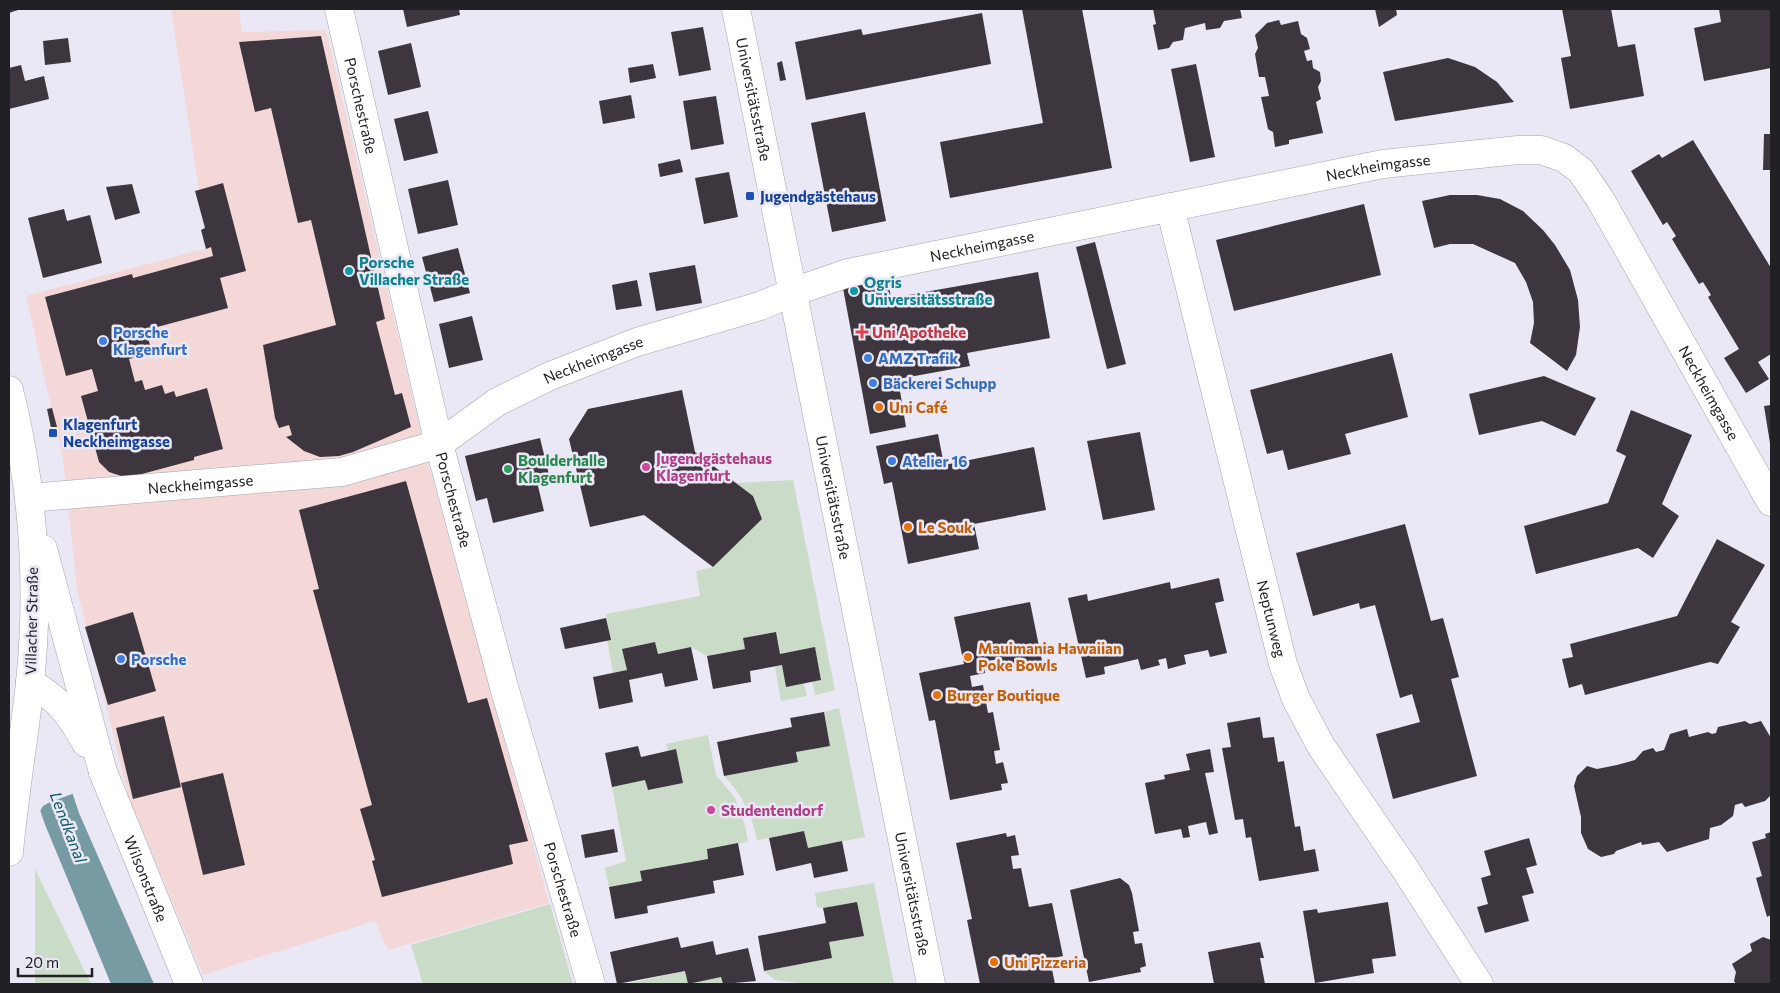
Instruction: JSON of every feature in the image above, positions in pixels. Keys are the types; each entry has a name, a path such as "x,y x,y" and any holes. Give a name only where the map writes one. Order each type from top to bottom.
{"street":[{"name":"Porschestraße","path":"340,9 439,444 504,687 591,984"},
{"name":"Universitätsstraße","path":"736,9 931,984"},
{"name":"Neckheimgasse","path":"30,498 342,472 439,444 497,402 550,376 637,342 760,306 793,292 848,273 1383,164 1518,150 1541,150 1564,158 1581,171 1600,199 1771,502"},
{"name":"Neptunweg","path":"1170,207 1283,664 1296,699 1321,746 1405,869 1479,984"},
{"name":"Villacher Straße","path":"9,390 30,498 34,601 30,682 12,815 9,852"},
{"path":"30,498 103,772"},
{"path":"30,682 53,696 72,716 103,772"},
{"name":"Wilsonstraße","path":"103,772 189,984"}],"shaded area":[{"path":"171,9 239,9 242,32 326,30 428,462 549,903 388,950 375,921 203,975 129,798 77,589 63,459 26,296 208,248"}],"green space":[{"path":"793,480 835,690 815,695 812,682 821,680 815,648 780,654 775,632 744,638 745,649 707,656 691,647 658,654 655,642 623,649 627,670 613,673 607,640 610,639 606,614 700,596 696,571 713,567 761,519 753,496 736,483"},
{"path":"782,665 804,683 807,696 781,701 775,667"},
{"path":"839,708 865,837 808,848 804,831 757,840 745,805 736,790 724,776 798,762 796,752 830,746 824,712"},
{"path":"708,735 716,775 735,798 745,826 748,842 707,849 708,859 641,871 642,881 609,887 605,868 626,861 612,787 645,780 648,790 683,783 676,750 668,751 666,744"},
{"path":"35,869 91,984 35,984"},
{"path":"874,883 894,984 808,984 775,980 764,971 832,958 829,942 863,936 857,902 823,908 817,907 815,893"},
{"path":"550,904 573,984 423,984 411,945"},
{"path":"685,971 721,977 723,984 625,984"}],"water":[{"name":"Lendkanal","path":"9,602 79,813 154,984 111,984 46,827 9,722"}],"pier":[{"path":"9,600 75,793 50,802 43,806 39,813 9,729"}],"building":[{"path":"9,9 21,9 9,13"},
{"path":"403,9 459,9 460,15 407,27"},
{"path":"1022,9 1082,9 1112,168 950,198 940,142 1043,123"},
{"path":"1153,9 1240,9 1242,18 1224,21 1220,28 1206,30 1205,23 1185,28 1183,40 1173,42 1169,48 1158,50 1153,25 1156,24"},
{"path":"1375,9 1396,9 1397,15 1379,27"},
{"path":"1562,9 1611,9 1618,47 1635,44 1644,96 1570,109 1561,58 1571,56"},
{"path":"1719,9 1771,10 1771,68 1704,81 1694,28 1721,22"},
{"path":"982,13 991,64 806,100 795,42 861,29 863,35"},
{"path":"1279,20 1281,25 1298,21 1301,34 1307,38 1310,49 1304,51 1307,61 1312,60 1313,68 1320,72 1321,81 1318,87 1321,99 1316,102 1323,133 1289,140 1289,144 1275,147 1273,132 1268,129 1261,97 1269,96 1265,77 1259,77 1255,54 1258,48 1255,35 1267,23"},
{"path":"703,27 711,70 679,76 671,32"},
{"name":"Porsche Villacher Straße","path":"321,36 385,319 376,322 395,395 402,393 411,427 353,452 339,456 320,457 304,451 286,437 292,435 289,425 279,428 275,418 263,345 336,325 311,220 298,223 271,108 255,112 239,42"},
{"path":"68,38 71,62 45,65 43,41"},
{"path":"411,43 421,87 388,95 378,51"},
{"path":"1448,58 1475,67 1497,82 1514,102 1395,121 1383,72"},
{"path":"782,61 786,80 780,81 777,63"},
{"path":"653,64 656,78 630,83 628,68"},
{"path":"1196,64 1215,157 1190,162 1171,69"},
{"path":"21,65 25,81 44,76 49,99 9,109 9,68"},
{"path":"631,95 635,118 603,124 599,101"},
{"path":"716,96 724,144 691,150 683,101"},
{"path":"428,111 438,153 404,161 394,119"},
{"path":"865,112 886,221 832,232 811,123"},
{"path":"1764,134 1771,134 1771,170 1763,170"},
{"path":"1693,140 1771,268 1771,354 1758,362 1769,379 1746,393 1724,358 1739,349 1708,297 1711,295 1703,282 1699,284 1672,239 1676,236 1667,222 1663,225 1631,171 1659,154 1662,158"},
{"path":"680,159 683,172 660,177 658,164"},
{"path":"729,172 738,217 704,224 695,178"},
{"path":"448,180 458,225 418,234 408,189"},
{"name":"Porsche Klagenfurt","path":"223,183 246,271 220,278 228,308 146,330 152,353 129,359 135,382 142,380 145,390 162,385 165,394 174,391 176,397 207,388 223,449 194,457 194,460 127,478 109,472 99,462 81,396 98,391 92,369 66,376 45,297 132,274 133,278 213,256 211,247 206,249 201,230 205,228 195,191"},
{"path":"132,184 140,213 115,220 106,187"},
{"path":"1450,195 1477,195 1500,199 1523,211 1543,230 1555,245 1570,270 1578,300 1580,327 1576,355 1567,371 1530,343 1534,323 1533,302 1526,282 1515,263 1473,244 1450,244 1434,248 1422,201"},
{"path":"1364,204 1381,275 1234,311 1216,240"},
{"path":"64,209 67,221 90,215 102,263 43,278 28,218"},
{"path":"1095,242 1126,364 1107,369 1076,247"},
{"path":"458,248 470,293 434,302 422,257"},
{"path":"695,265 702,303 656,311 649,273"},
{"path":"1038,272 1050,338 967,353 970,366 898,379 906,427 870,434 843,288 888,280 891,298"},
{"path":"637,280 642,306 616,310 612,285"},
{"path":"472,316 483,360 449,368 439,324"},
{"path":"1392,353 1408,417 1345,434 1351,454 1288,470 1283,450 1267,454 1250,390"},
{"path":"1544,376 1596,398 1575,436 1542,421 1479,435 1469,394"},
{"name":"Jugendgästehaus Klagenfurt","path":"682,390 695,452 753,496 762,519 713,567 644,515 590,527 569,439 588,409"},
{"path":"1771,405 1771,443 1770,443 1764,406"},
{"path":"52,408 57,427 51,428 47,409"},
{"path":"1631,410 1692,435 1662,504 1679,516 1653,558 1638,548 1536,574 1524,526 1608,503 1626,456 1616,451"},
{"path":"1140,432 1155,510 1103,520 1087,441"},
{"path":"938,434 944,465 1034,447 1046,510 974,524 979,549 908,564 892,482 884,484 876,446"},
{"name":"Boulderhalle Klagenfurt","path":"540,438 551,483 538,486 544,511 493,523 487,498 476,501 465,456"},
{"path":"406,481 468,703 487,698 528,841 509,845 513,864 382,897 372,861 375,860 360,809 372,805 313,590 319,589 299,510"},
{"path":"1405,524 1431,621 1443,618 1459,677 1451,679 1477,776 1393,799 1376,734 1420,722 1412,694 1400,698 1375,605 1360,609 1359,603 1313,616 1296,553"},
{"path":"1717,539 1765,565 1731,622 1740,627 1718,664 1710,662 1585,695 1582,684 1569,688 1562,659 1573,657 1570,644 1677,616"},
{"path":"1219,578 1224,601 1215,603 1227,653 1210,657 1208,650 1184,655 1186,664 1168,669 1166,658 1158,660 1160,665 1141,670 1138,659 1104,667 1105,674 1086,678 1068,598 1087,594 1088,601 1170,582 1171,589"},
{"path":"1030,602 1042,661 1002,669 999,659 983,662 985,673 970,676 972,687 983,685 988,713 993,712 1000,750 994,751 996,764 1003,762 1008,783 1001,784 1002,790 950,800 935,720 929,721 919,673 964,664 954,617"},
{"name":"Porsche","path":"133,612 156,691 108,705 85,627"},
{"path":"606,618 611,640 565,649 560,628"},
{"path":"776,632 780,654 815,647 821,680 786,687 782,665 750,671 751,682 713,689 707,656 745,649 743,638"},
{"path":"655,642 658,654 691,647 698,680 665,687 662,673 629,680 633,702 599,709 593,677 627,670 622,649"},
{"path":"824,712 830,746 796,752 798,762 724,776 717,742 792,727 790,718"},
{"path":"164,716 181,787 133,799 116,728"},
{"path":"1260,717 1263,738 1274,737 1278,762 1284,761 1295,827 1300,826 1304,851 1315,849 1319,871 1259,881 1251,837 1246,838 1243,819 1235,820 1222,748 1231,747 1227,723"},
{"path":"1745,721 1750,724 1761,721 1771,738 1771,795 1765,801 1745,807 1742,803 1735,805 1733,816 1721,825 1710,828 1709,839 1667,852 1659,842 1642,845 1641,842 1616,851 1614,854 1601,857 1588,849 1581,833 1581,817 1574,786 1577,776 1587,766 1597,769 1617,765 1635,760 1643,751 1653,748 1656,752 1664,750 1670,734 1687,729 1689,737 1708,732 1712,734 1716,733 1718,727"},
{"path":"638,746 641,757 676,749 683,783 648,790 645,780 612,787 605,753"},
{"path":"1210,749 1214,772 1205,773 1218,833 1209,835 1206,822 1188,826 1190,837 1183,838 1181,829 1155,834 1145,783 1165,779 1164,775 1190,770 1186,754"},
{"path":"223,773 245,865 203,875 181,783"},
{"path":"614,829 618,852 585,858 581,835"},
{"path":"804,831 808,848 842,841 848,871 814,878 811,863 776,871 769,838"},
{"path":"1771,832 1771,915 1767,917 1756,878 1762,876 1752,842 1766,838 1765,834"},
{"path":"1006,833 1007,837 1015,835 1019,855 1011,856 1013,869 1021,868 1029,907 1052,903 1063,956 1050,959 1055,984 980,984 967,920 972,919 956,843"},
{"path":"1529,838 1537,865 1526,868 1534,893 1522,896 1529,921 1485,933 1477,907 1488,904 1481,878 1491,875 1484,851"},
{"path":"738,843 744,875 713,881 715,893 647,906 648,913 615,919 609,887 642,881 640,871 708,859 707,849"},
{"path":"1120,878 1129,885 1132,893 1139,931 1133,932 1135,944 1142,943 1146,966 1140,968 1141,972 1089,982 1070,890"},
{"path":"857,902 864,936 829,942 832,958 764,971 758,936 826,923 823,908"},
{"path":"1388,902 1396,956 1372,959 1374,973 1315,983 1303,911 1317,909 1318,913"},
{"path":"678,937 681,948 713,941 716,955 748,948 756,981 723,984 721,977 688,984 685,971 617,984 610,952"},
{"path":"1763,937 1771,940 1771,984 1736,984 1734,981 1736,972 1732,964 1752,951 1750,944"},
{"path":"1260,942 1264,958 1260,958 1265,984 1214,984 1208,952"}],"place":[{"name":"Jugendgästehaus","path":"750,196"},
{"name":"Porsche Villacher Straße","path":"349,271"},
{"name":"Ogris Universitätsstraße","path":"854,291"},
{"name":"Uni Apotheke","path":"862,332"},
{"name":"Porsche Klagenfurt","path":"103,341"},
{"name":"AMZ Trafik","path":"868,358"},
{"name":"Bäckerei Schupp","path":"873,383"},
{"name":"Uni Café","path":"879,407"},
{"name":"Klagenfurt Neckheimgasse","path":"53,433"},
{"name":"Atelier 16","path":"892,461"},
{"name":"Jugendgästehaus Klagenfurt","path":"646,467"},
{"name":"Boulderhalle Klagenfurt","path":"508,469"},
{"name":"Le Souk","path":"908,527"},
{"name":"Mauimania Hawaiian Poke Bowls","path":"968,657"},
{"name":"Porsche","path":"121,659"},
{"name":"Burger Boutique","path":"937,695"},
{"name":"Studentendorf","path":"711,810"},
{"name":"Uni Pizzeria","path":"994,962"}]}
